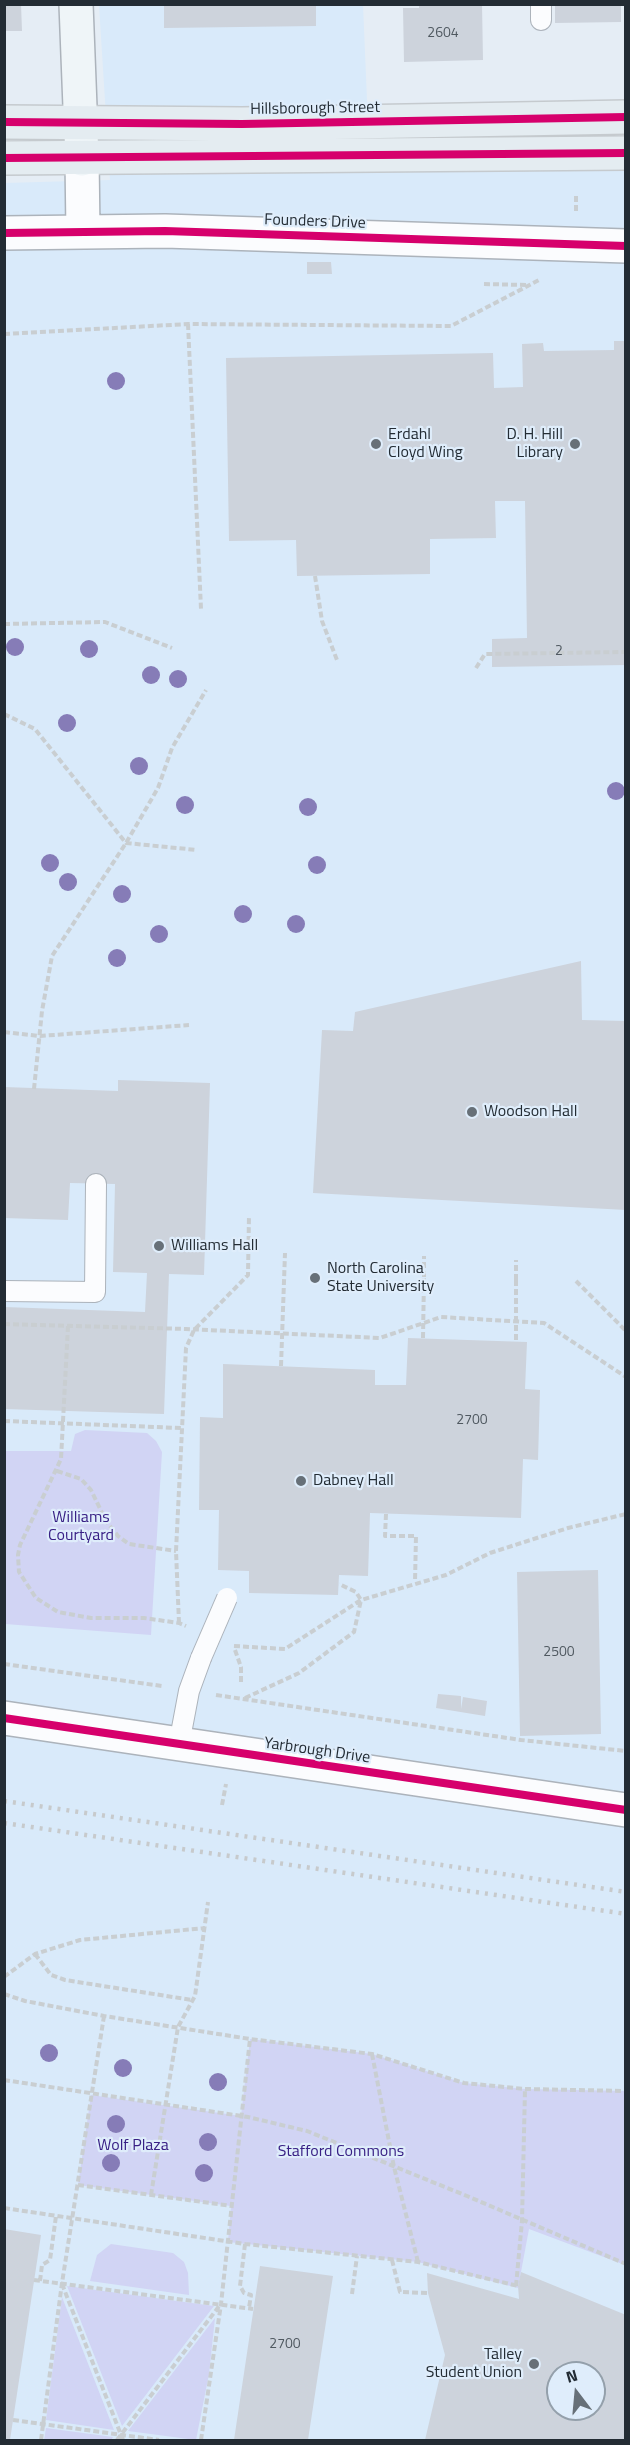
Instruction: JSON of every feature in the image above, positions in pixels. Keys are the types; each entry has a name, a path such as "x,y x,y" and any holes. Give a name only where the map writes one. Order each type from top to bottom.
{"main road":[{"name":"Hillsborough Street","path":"4,122 242,124 626,117"},
{"path":"4,158 626,153"}],"street":[{"path":"76,4 83,232"},
{"name":"Founders Drive","path":"4,233 165,231 626,246"},
{"name":"Yarbrough Drive","path":"4,1718 626,1810"}],"lane":[{"path":"4,1291 95,1292 96,1184"},
{"path":"178,1744 189,1691 227,1598"}],"path":[{"path":"576,193 576,206"},
{"path":"4,334 188,324 451,326 545,276"},
{"path":"484,284 527,285"},
{"path":"188,324 201,609"},
{"path":"315,576 322,621 337,660"},
{"path":"4,624 105,622 172,648"},
{"path":"476,668 485,654 626,652"},
{"path":"34,1089 42,1011 52,956 126,843 158,788 172,748 206,690"},
{"path":"4,714 35,729 126,843 197,850"},
{"path":"4,1032 40,1036 189,1025"},
{"path":"179,1623 176,1551 186,1348 195,1330 248,1275 249,1216"},
{"path":"281,1366 285,1253"},
{"path":"423,1338 424,1256"},
{"path":"516,1260 516,1341"},
{"path":"576,1281 626,1331"},
{"path":"4,1324 380,1338 441,1317 544,1323 626,1377"},
{"path":"68,1326 61,1459 20,1545 19,1572 29,1590 45,1605 73,1616 144,1618 179,1623 190,1628"},
{"path":"4,1421 181,1428"},
{"path":"57,1471 81,1479 91,1490 106,1521 118,1536 129,1544 176,1551"},
{"path":"386,1514 385,1536 417,1536 415,1582"},
{"path":"240,1683 241,1667 233,1646 285,1649 361,1600 415,1582 446,1575 490,1553 568,1528 626,1514"},
{"path":"244,1699 299,1673 354,1632 361,1600 356,1592 339,1584"},
{"path":"4,1664 165,1686"},
{"path":"209,1694 521,1740 626,1751"},
{"path":"222,1805 226,1780"},
{"path":"151,2195 178,2027 195,1996 208,1902"},
{"path":"4,1977 35,1954 80,1940 205,1928"},
{"path":"35,1954 51,1975 65,1980 192,2000"},
{"path":"4,1994 25,2001 104,2016 250,2039 372,2054 464,2083 525,2089 626,2091"},
{"path":"41,2440 62,2283 104,2016"},
{"path":"201,2440 221,2304 250,2039"},
{"path":"372,2054 394,2167 418,2262"},
{"path":"4,2080 242,2116 307,2131 626,2264"},
{"path":"4,2208 228,2242 418,2262 517,2286 522,2221 525,2089"},
{"path":"78,2185 231,2206"},
{"path":"40,2281 42,2265 50,2260 56,2216"},
{"path":"34,2280 251,2308 251,2295 244,2293 240,2286 245,2244"},
{"path":"352,2294 357,2256"},
{"path":"393,2260 400,2292 428,2293"},
{"path":"62,2283 123,2440"},
{"path":"117,2440 221,2304"},
{"path":"13,2420 159,2440"}],"shaded area":[{"name":"North Carolina State University","path":"99,5 363,5 370,171 625,163 625,2440 5,2440 5,183 110,180"}],"green space":[{"name":"Williams Courtyard","path":"85,1430 147,1433 156,1441 162,1452 151,1635 5,1624 5,1451 71,1451 75,1434"},
{"name":"Stafford Commons","path":"250,2039 372,2054 464,2083 525,2089 625,2091 625,2265 529,2229 518,2288 418,2262 228,2242 231,2206 78,2185 91,2095 241,2116"},
{"path":"111,2244 173,2253 184,2262 188,2273 189,2295 90,2281 97,2255"},
{"path":"67,2286 214,2306 122,2426"},
{"path":"62,2297 114,2430 46,2420"},
{"path":"215,2318 209,2374 196,2440 128,2431"},
{"path":"46,2428 113,2437 111,2440 44,2440"}],"building":[{"path":"4,4 21,4 22,31 4,31"},
{"path":"164,4 316,4 316,26 164,28"},
{"path":"419,4 482,4 483,60 404,62 403,8 419,8"},
{"path":"555,4 621,4 621,22 555,23"},
{"path":"307,262 331,262 332,274 307,274"},
{"name":"Erdahl Cloyd Wing","path":"614,341 626,341 626,665 492,667 492,639 527,638 525,501 495,501 496,538 430,539 430,574 297,576 296,540 229,541 226,358 493,353 494,388 523,387 522,344 543,343 544,351 614,350"},
{"name":"Woodson Hall","path":"581,961 582,1020 626,1021 626,1210 313,1193 322,1030 353,1031 355,1012"},
{"name":"Williams Hall","path":"118,1080 210,1083 204,1275 169,1274 164,1414 4,1409 4,1307 145,1312 147,1273 113,1272 115,1184 70,1183 68,1220 4,1218 4,1087 118,1091"},
{"name":"Dabney Hall","path":"408,1338 527,1342 525,1389 540,1390 538,1460 523,1459 521,1518 370,1513 368,1576 339,1575 338,1595 249,1593 249,1571 218,1570 219,1510 199,1510 200,1417 223,1418 223,1364 375,1370 375,1385 406,1385"},
{"path":"598,1570 601,1734 520,1736 517,1572"},
{"path":"438,1694 461,1696 461,1709 463,1697 487,1701 485,1716 436,1708"},
{"path":"4,2229 41,2235 10,2440 4,2440"},
{"path":"260,2266 333,2276 308,2440 234,2440"},
{"name":"Talley Student Union","path":"521,2272 626,2315 626,2440 425,2440 445,2355 428,2293 427,2273 519,2299 518,2286"}],"railway":[{"path":"4,1801 626,1892"},
{"path":"4,1823 626,1914"}],"cycle path":[{"path":"4,122 242,124 626,117"},
{"path":"4,158 626,153"},
{"path":"4,233 165,231 626,246"},
{"path":"4,1718 626,1810"}],"place":[{"name":"Erdahl Cloyd Wing","path":"376,444"},
{"name":"D. H. Hill Library","path":"575,444"},
{"name":"Woodson Hall","path":"472,1112"},
{"name":"Williams Hall","path":"159,1246"},
{"name":"North Carolina State University","path":"315,1278"},
{"name":"Dabney Hall","path":"301,1481"},
{"name":"Talley Student Union","path":"534,2364"}],"park label":[{"name":"Wolf Plaza","path":"133,2146"}]}
